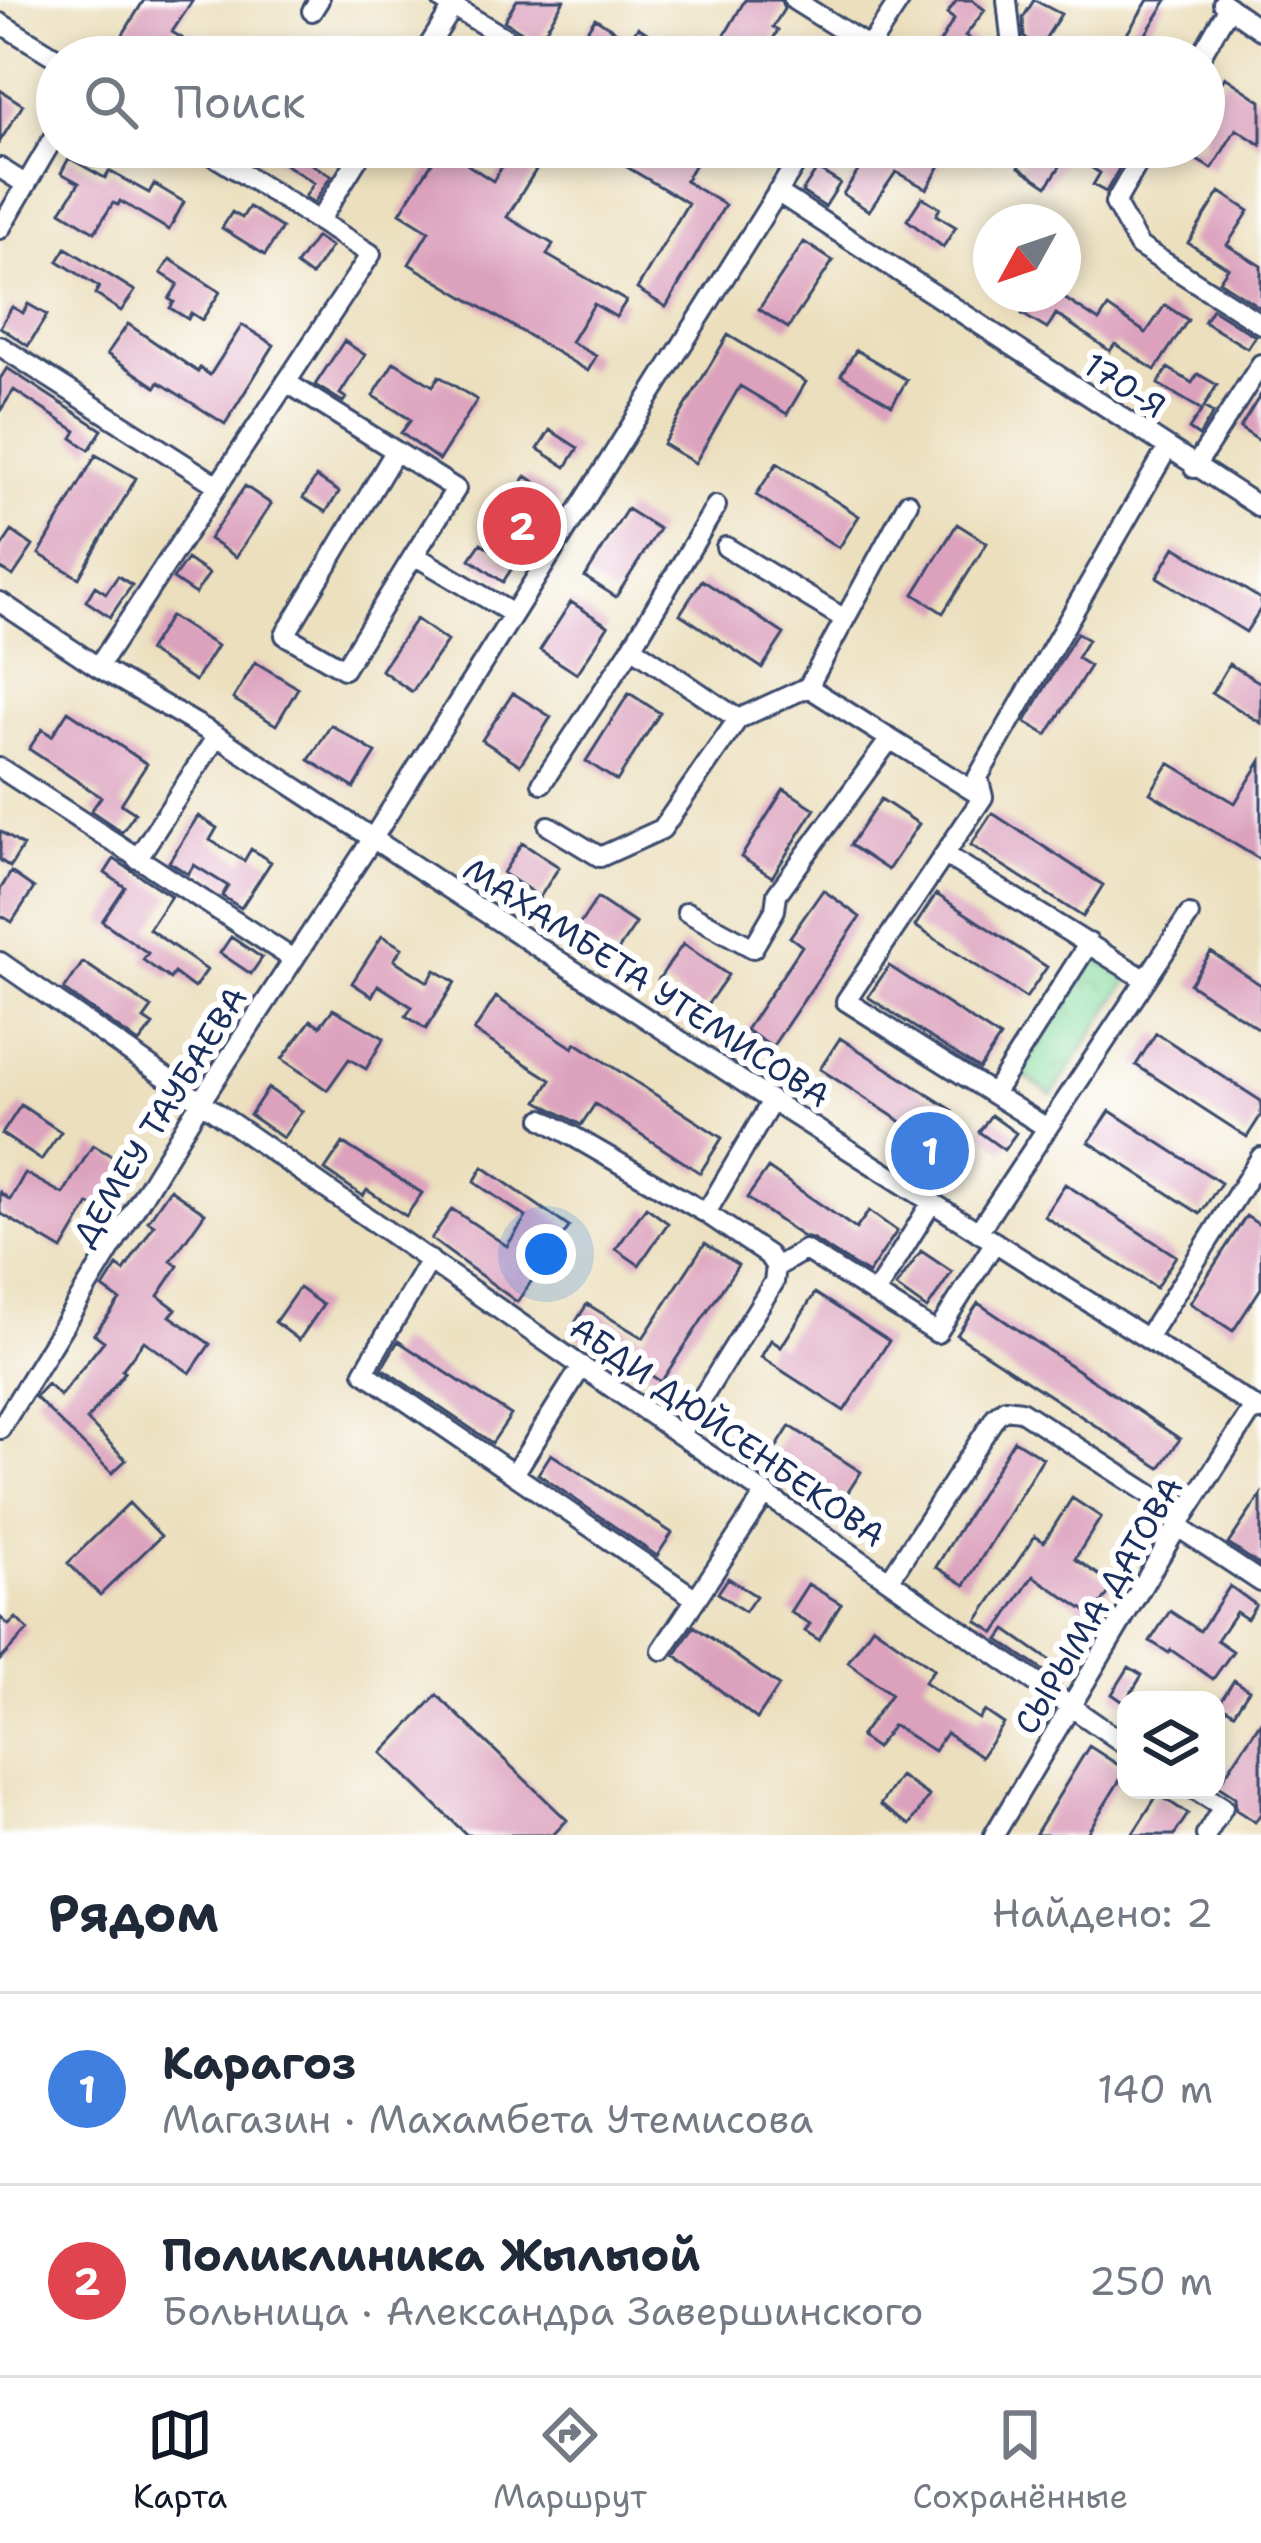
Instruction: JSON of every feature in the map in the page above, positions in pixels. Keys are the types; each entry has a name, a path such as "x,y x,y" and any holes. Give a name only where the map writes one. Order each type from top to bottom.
{"street":[{"path":"794,0 844,36"},
{"path":"876,36 900,0"},
{"path":"1007,0 1011,36"},
{"path":"432,36 448,3 502,36"},
{"path":"1209,36 1224,3 1259,22"},
{"path":"0,23 36,45"},
{"path":"0,229 36,166"},
{"path":"0,168 25,184"},
{"path":"98,667 371,254 234,168"},
{"path":"319,221 352,168"},
{"name":"ДЕМЕУ ТАУБАЕВА","path":"0,1429 201,1101 374,838 792,168"},
{"path":"1135,168 1115,202 1139,246 1261,324"},
{"name":"170-Я","path":"777,192 1261,508"},
{"path":"0,346 217,485"},
{"path":"1195,468 1261,364"},
{"path":"286,382 456,489 344,669 285,635 395,452"},
{"path":"1047,1128 846,1001 983,797 978,777 1167,449"},
{"path":"549,826 600,857 662,829 738,718 808,687 908,503"},
{"path":"542,783 716,506"},
{"path":"725,547 843,618"},
{"path":"414,555 513,614"},
{"name":"МАХАМБЕТА УТЕМИСОВА","path":"0,602 98,667 217,736 772,1101 1258,1409"},
{"path":"632,646 738,718"},
{"path":"808,687 983,797"},
{"path":"137,859 217,736"},
{"path":"687,913 753,948 775,910 777,894 890,739"},
{"path":"0,768 293,959"},
{"path":"947,856 1146,980"},
{"path":"776,1267 805,1250 937,1333 1047,1128 1190,915"},
{"path":"993,1094 1089,944"},
{"name":"АБДИ ДЮЙСЕНБЕКОВА","path":"0,962 1117,1739"},
{"path":"706,1213 772,1101"},
{"path":"543,1119 706,1213 769,1255 776,1267 774,1282 680,1434"},
{"path":"1147,1339 1261,1157"},
{"path":"875,1294 932,1202"},
{"path":"430,1260 364,1372 696,1599"},
{"path":"514,1474 582,1366"},
{"path":"890,1579 1005,1409 1021,1411 1261,1582"},
{"name":"СЫРЫМА ДАТОВА","path":"994,1835 1181,1521 1258,1409"},
{"path":"662,1650 766,1493"},
{"path":"1206,1835 1223,1807 1210,1799"}],"green space":[{"path":"1096,959 1128,980 1052,1095 1020,1073"}],"building":[{"path":"144,0 193,0 172,32 179,36 122,36"},
{"path":"517,0 564,0 542,36 528,36 504,21"},
{"path":"745,0 781,0 784,9 773,27 778,30 775,36 724,36"},
{"path":"957,0 972,0 985,10 965,36 944,36 954,19 947,14"},
{"path":"1034,0 1061,14 1047,36 1024,36 1023,18"},
{"path":"1148,0 1167,0 1145,36 1126,36"},
{"path":"595,18 623,36 583,36"},
{"path":"638,27 652,36 632,36"},
{"path":"1225,77 1261,101 1261,145 1236,129 1225,147"},
{"path":"0,90 23,105 0,141"},
{"path":"64,168 87,168 105,178 109,171 149,193 154,184 184,202 169,230 120,201 113,203 95,232 61,211 79,183 61,173"},
{"path":"291,168 318,168 331,176 314,203 305,197 314,183"},
{"path":"429,168 473,168 493,181 501,168 537,168 507,217 553,244 547,255 626,301 616,317 594,304 571,342 596,356 588,371 409,264 429,231 400,213"},
{"path":"629,168 693,168 685,181 725,205 666,307 637,289 688,203"},
{"path":"860,168 939,168 927,189 896,172 869,211 843,194"},
{"path":"1020,168 1059,168 1047,186"},
{"path":"1092,168 1119,168 1106,192 1093,185 1100,173"},
{"path":"817,169 840,183 825,207 802,192"},
{"path":"1220,192 1249,211 1227,245 1261,266 1261,308 1219,281 1228,268 1188,243"},
{"path":"922,197 940,208 936,215 956,227 943,247 907,220"},
{"path":"249,207 282,228 265,255 222,228 232,212 242,218"},
{"path":"316,237 331,247 311,276 296,265"},
{"path":"804,242 833,261 788,328 759,309"},
{"path":"66,248 135,291 121,311 95,294 99,287 58,261"},
{"path":"170,259 220,292 202,320 191,313 188,319 170,308 174,302 169,299 178,284 161,273"},
{"path":"28,304 47,315 28,346 0,327 12,307 23,313"},
{"path":"1165,305 1188,320 1155,370 1115,344 1110,351 1056,314 1047,329 1022,314 1081,309 1099,321 1108,307 1146,333"},
{"path":"1212,309 1255,336 1247,348 1204,322"},
{"path":"128,324 198,372 200,368 210,375 242,325 274,345 225,424 107,354"},
{"path":"728,335 806,382 787,414 740,386 695,463 663,444"},
{"path":"344,341 365,355 340,394 346,398 343,402 315,385"},
{"path":"856,350 907,380 892,405 841,375"},
{"path":"394,362 433,386 439,376 477,400 439,460 401,433 411,420 373,396"},
{"path":"7,368 102,430 89,450 72,438 76,431 14,390 0,411 0,379"},
{"path":"1168,368 1192,383 1198,374 1217,385 1204,407 1213,413 1199,436 1189,429 1202,410 1158,384"},
{"path":"1261,394 1261,442 1240,428"},
{"path":"550,430 578,448 566,467 538,449"},
{"path":"96,455 136,478 79,578 39,554"},
{"path":"777,463 859,516 839,548 756,495"},
{"path":"526,476 559,499 530,542 496,521"},
{"path":"316,477 339,492 326,512 303,498"},
{"path":"245,486 271,504 236,557 209,539"},
{"path":"627,509 659,529 616,597 585,577"},
{"path":"957,524 987,543 943,613 914,594"},
{"path":"12,531 33,546 13,576 0,568 0,549"},
{"path":"481,543 514,565 503,582 470,559"},
{"path":"1175,547 1261,599 1261,608 1246,632 1157,577"},
{"path":"187,559 209,574 195,594 173,579"},
{"path":"118,576 132,585 110,617 86,601 95,586 106,593"},
{"path":"702,580 784,634 762,668 680,614"},
{"path":"571,602 608,626 577,674 540,650"},
{"path":"170,616 217,646 195,681 148,651"},
{"path":"416,619 447,641 412,692 381,670"},
{"path":"1077,633 1088,640 1077,658 1090,666 1047,735 1025,722"},
{"path":"255,662 298,688 276,725 233,699"},
{"path":"1229,664 1261,683 1261,723 1212,693"},
{"path":"513,693 551,717 520,765 482,740"},
{"path":"629,693 660,713 617,781 586,761"},
{"path":"68,711 147,764 121,804 135,813 122,832 91,811 101,797 29,749 42,729 52,736"},
{"path":"331,725 376,753 354,788 309,760"},
{"path":"1261,761 1261,860 1150,793 1169,763 1235,803"},
{"path":"784,789 815,809 772,877 741,857"},
{"path":"881,799 919,824 888,870 850,845"},
{"path":"992,813 1103,885 1083,917 971,845"},
{"path":"198,816 217,828 210,840 244,861 251,849 271,862 241,908 222,896 228,886 194,865 188,874 169,862"},
{"path":"0,831 23,846 10,867 0,860"},
{"path":"522,843 559,867 540,897 503,873"},
{"path":"114,859 171,896 149,929 207,970 194,988 174,973 170,979 143,960 148,953 102,921 125,887 105,873"},
{"path":"11,872 34,888 12,922 0,915 0,890"},
{"path":"823,890 860,917 772,1047 746,1030 802,946 790,937"},
{"path":"936,894 1047,967 1026,998 915,926"},
{"path":"597,898 636,924 614,956 576,930"},
{"path":"382,936 402,948 394,960 428,982 435,970 455,982 426,1029 406,1016 412,1007 378,985 372,996 352,983"},
{"path":"231,937 262,958 251,974 220,953"},
{"path":"683,944 728,975 703,1011 658,980"},
{"path":"1211,952 1261,985 1261,1030 1190,984"},
{"path":"83,962 152,1008 144,1019 153,1025 139,1043 64,990"},
{"path":"889,966 1000,1038 979,1069 868,997"},
{"path":"496,997 722,1138 700,1173 595,1104 581,1125 538,1101 551,1080 474,1031"},
{"path":"333,1009 384,1038 366,1069 349,1059 327,1090 282,1059 311,1020 320,1026"},
{"path":"1156,1033 1261,1101 1261,1115 1247,1137 1136,1065"},
{"path":"840,1038 952,1110 931,1141 820,1069"},
{"path":"268,1088 302,1111 283,1138 250,1115"},
{"path":"21,1105 61,1132 41,1160 2,1134"},
{"path":"1110,1111 1221,1183 1200,1214 1089,1142"},
{"path":"991,1115 1016,1133 1004,1150 979,1132"},
{"path":"343,1143 422,1193 406,1216 367,1190 363,1196 325,1170"},
{"path":"93,1145 130,1167 103,1212 89,1204 62,1250 0,1213 0,1192 10,1200 25,1173 63,1194"},
{"path":"483,1167 569,1227 517,1302 431,1239 452,1209 507,1246 526,1217 474,1182"},
{"path":"768,1168 856,1229 869,1211 897,1231 868,1274 747,1198"},
{"path":"1065,1184 1176,1256 1156,1288 1044,1216"},
{"path":"170,1189 205,1213 171,1261 178,1266 158,1296 176,1309 170,1316 210,1344 190,1373 144,1341 87,1420 126,1460 112,1473 35,1397 47,1384 60,1396 104,1341 94,1334 120,1300 103,1288 117,1266 124,1271 154,1225 148,1221"},
{"path":"646,1207 668,1223 639,1265 616,1249"},
{"path":"1246,1216 1261,1226 1261,1288 1233,1331 1190,1303"},
{"path":"705,1243 738,1265 661,1382 611,1348 607,1355 570,1331 587,1304 643,1338"},
{"path":"921,1251 952,1272 927,1309 896,1287"},
{"path":"299,1288 323,1305 299,1340 275,1322"},
{"path":"815,1293 889,1341 844,1411 761,1357 771,1340 781,1347"},
{"path":"978,1303 1180,1439 1160,1468 957,1335"},
{"path":"398,1341 511,1415 492,1443 382,1368"},
{"path":"790,1426 861,1472 841,1503 771,1456"},
{"path":"1014,1440 1043,1458 965,1585 936,1567"},
{"path":"551,1454 672,1533 657,1556 538,1474"},
{"path":"1261,1495 1261,1566 1228,1544"},
{"path":"1072,1498 1101,1517 1075,1559 1114,1585 1093,1616 1033,1576 995,1633 977,1621 1035,1536 1044,1542"},
{"path":"129,1503 161,1536 100,1595 68,1563"},
{"path":"728,1578 756,1596 745,1612 718,1593"},
{"path":"808,1584 841,1604 819,1640 805,1631 810,1624 790,1612"},
{"path":"1230,1586 1256,1605 1247,1619 1236,1612 1217,1640 1233,1651 1213,1679 1150,1641 1170,1611 1200,1631"},
{"path":"0,1617 9,1625 16,1618 28,1630 0,1660"},
{"path":"694,1626 779,1686 757,1719 675,1655"},
{"path":"873,1626 934,1669 924,1682 979,1719 985,1711 1004,1724 981,1757 946,1733 934,1751 893,1725 876,1748 860,1737 891,1694 848,1662"},
{"path":"1006,1630 1055,1664 1048,1674 999,1640"},
{"path":"1129,1667 1142,1675 1132,1691 1117,1691 1117,1697 1112,1694"},
{"path":"1234,1680 1249,1690 1234,1713 1225,1708 1225,1694"},
{"path":"437,1695 567,1820 553,1835 467,1835 382,1753"},
{"path":"1261,1721 1261,1813 1255,1822 1236,1810 1235,1797 1225,1791 1225,1775"},
{"path":"1089,1746 1117,1764 1117,1785 1086,1835 1035,1835"},
{"path":"900,1776 929,1796 910,1825 880,1805"},
{"path":"1155,1799 1166,1799 1188,1814 1174,1835 1132,1835"}],"place":[{"name":"Поликлиника Жылыой","path":"522,526"},
{"name":"Карагоз","path":"930,1151"}]}
